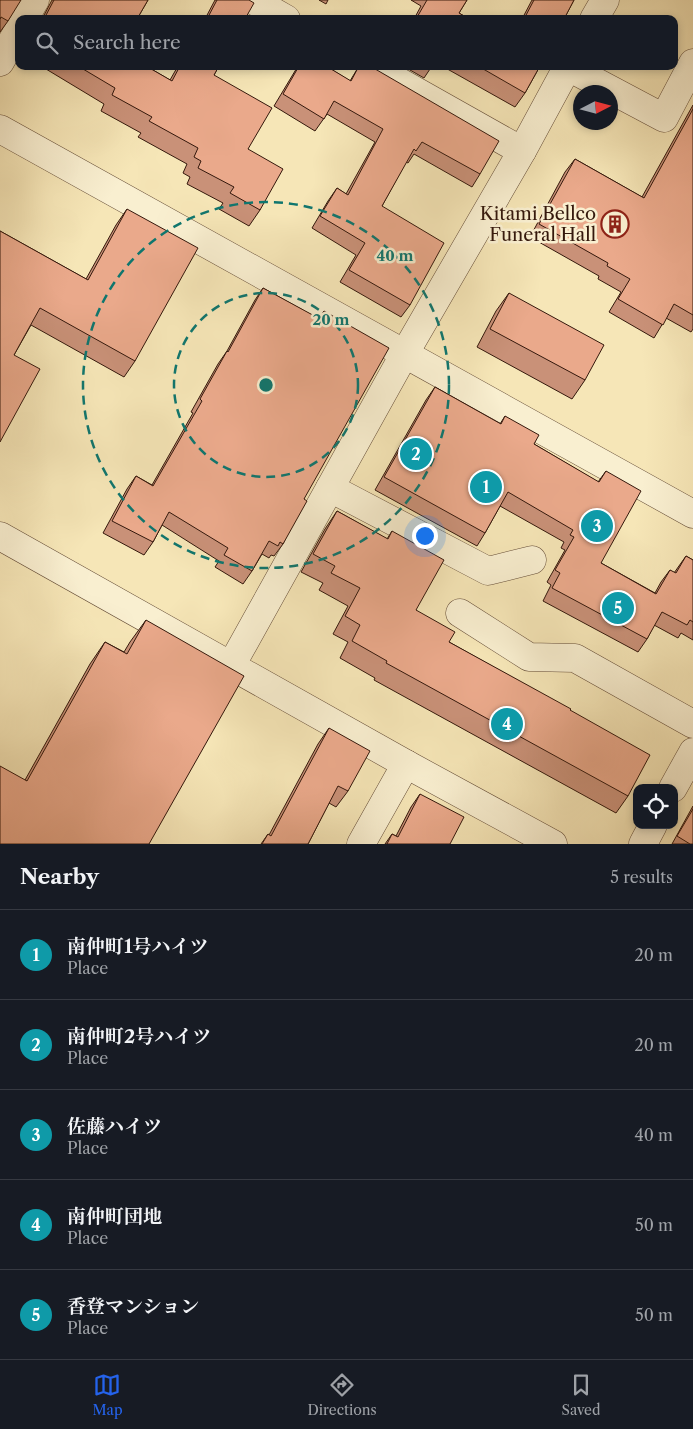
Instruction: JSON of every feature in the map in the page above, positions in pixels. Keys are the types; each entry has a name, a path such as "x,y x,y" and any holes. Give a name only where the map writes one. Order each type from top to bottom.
{"street":[{"path":"26,15 35,0"},
{"path":"253,0 279,15"},
{"path":"596,15 604,0"},
{"path":"0,62 15,36"},
{"path":"575,70 664,118 693,63"},
{"path":"378,70 522,151"},
{"path":"232,666 405,353 522,151 566,70"},
{"path":"0,130 693,514"},
{"path":"330,488 488,571 532,560"},
{"path":"0,536 552,844"},
{"path":"460,613 529,657 574,658 693,724"},
{"path":"676,784 693,752"},
{"path":"362,844 406,764"},
{"path":"643,844 651,829"}],"building":[{"path":"0,0 21,0 8,21 1,17 0,19"},
{"path":"54,0 148,0 139,15 46,15"},
{"path":"217,0 249,0 254,3 247,15 209,15"},
{"path":"427,0 467,0 459,13 462,15 418,15"},
{"path":"534,0 574,0 566,15 526,15"},
{"path":"85,70 153,70 172,81 178,70 217,70 214,75 272,108 248,149 283,169 260,210 230,193 234,187 198,168 201,161 194,157 198,148 149,121 152,117 112,95 115,88"},
{"path":"297,70 333,70 351,81 357,70 377,70 499,141 480,174 422,142 416,151 414,149 382,206 444,243 410,305 349,270 365,243 320,216 337,188 348,195 383,129 334,101 324,119 283,94"},
{"path":"485,70 538,70 525,93"},
{"name":"Kitami Bellco Funeral Hall","path":"693,109 693,315 674,304 663,325 618,299 630,279 607,266 608,263 539,224 575,159 644,198"},
{"path":"127,209 198,248 135,361 40,308 14,355 40,369 0,442 0,231 88,280"},
{"path":"263,288 320,319 324,311 389,348 304,499 307,501 283,544 280,542 278,546 269,541 252,571 224,555 228,548 169,512 153,542 112,521 136,476 153,486 202,401 200,399"},
{"path":"509,293 604,345 585,380 490,329"},
{"path":"435,387 501,424 505,416 539,435 534,444 599,482 606,471 641,491 601,563 656,594 670,570 676,573 686,556 693,560 693,622 690,620 687,625 662,612 647,639 552,588 560,573 555,570 574,537 570,535 573,530 508,492 485,533 384,477"},
{"path":"337,511 388,539 392,531 444,560 416,610 455,632 449,642 650,755 628,796 386,663 387,661 352,641 360,625 345,616 360,588 331,573 335,566 313,554"},
{"path":"146,620 244,676 149,844 0,844 0,766 27,781 105,642 127,654"},
{"path":"329,728 370,751 348,791 338,786 308,844 262,844 268,834 271,836"},
{"path":"420,794 464,817 450,844 387,844 392,834 398,837"},
{"path":"693,809 693,844 690,844 677,836"}],"place":[{"name":"Kitami Bellco Funeral Hall","path":"615,224"},
{"name":"南仲町2号ハイツ","path":"416,454"},
{"name":"南仲町1号ハイツ","path":"486,487"},
{"name":"佐藤ハイツ","path":"597,526"},
{"name":"香登マンション","path":"618,608"},
{"name":"南仲町団地","path":"507,724"}]}
